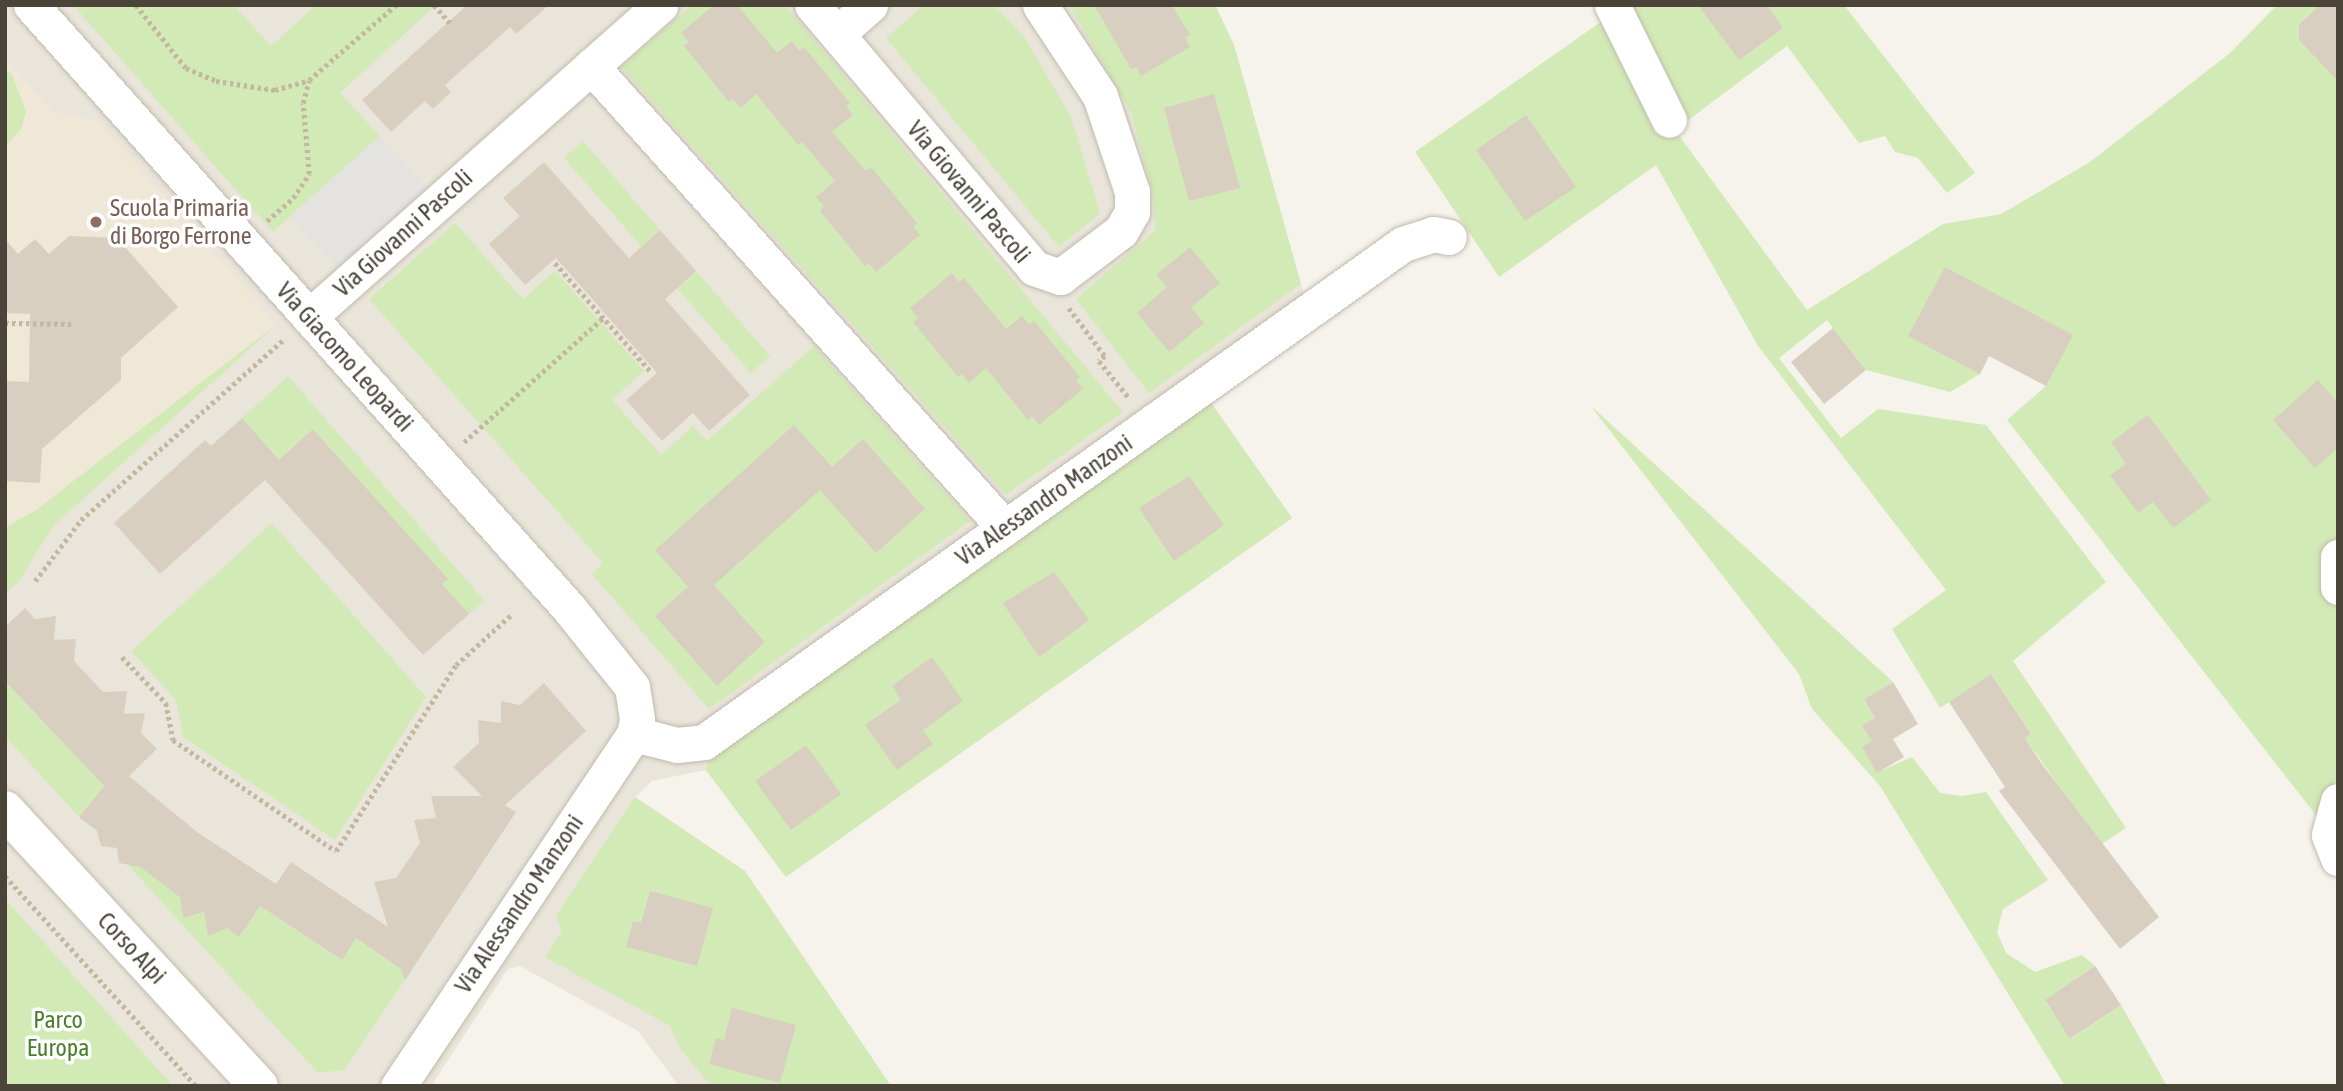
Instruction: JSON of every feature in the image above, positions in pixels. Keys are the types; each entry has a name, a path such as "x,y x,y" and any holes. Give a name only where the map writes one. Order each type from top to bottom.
{"street":[{"name":"Via Giacomo Leopardi","path":"31,5 625,674 635,727"},
{"name":"Via Giovanni Pascoli","path":"309,317 661,5"},
{"name":"Via Giovanni Pascoli","path":"813,5 1042,274 1069,273 1121,231 1132,203 1111,118 1067,40 1040,5"},
{"path":"837,34 870,5"},
{"path":"1612,5 1669,120"},
{"path":"591,66 1005,528"},
{"name":"Via Alessandro Manzoni","path":"397,1082 635,727 677,745 704,742 1403,244 1433,234 1449,237"},
{"path":"2338,556 2338,587"},
{"path":"2338,801 2329,835 2338,858"},
{"name":"Corso Alpi","path":"5,810 259,1086"}],"path":[{"path":"136,5 171,54 197,75 275,90 309,80 396,5"},
{"path":"434,5 450,23"},
{"path":"259,228 293,198 309,174 303,103 309,80"},
{"path":"555,263 651,372"},
{"path":"1042,274 1105,356 1099,361 1151,424"},
{"path":"35,581 81,520 309,317"},
{"path":"440,464 603,318"},
{"path":"5,323 71,324"},
{"path":"122,657 166,703 173,740 336,851 457,665 511,615"},
{"path":"5,876 196,1086"}],"shaded area":[{"path":"5,5 1215,5 1234,45 1306,302 1209,400 1292,518 786,877 706,770 652,781 635,797 745,871 891,1086 679,1086 638,1031 520,966 508,969 431,1086 5,1086"},
{"name":"Scuola Primaria di Borgo Ferrone","path":"5,59 53,112 97,120 277,324 36,510 5,528"},
{"path":"380,136 428,189 339,269 290,216"}],"green space":[{"path":"73,5 234,5 271,46 316,5 436,5 340,93 380,136 273,232"},
{"path":"692,5 785,5 1123,412 1006,495 621,67"},
{"path":"924,5 994,5 1025,38 1071,117 1100,213 1059,247 886,38"},
{"path":"1069,5 1215,5 1234,45 1301,284 1149,393 1076,299 1155,231 1154,198 1131,112"},
{"path":"1621,5 1844,5 1975,173 1947,193 1918,158 1895,152 1885,136 1859,143 1787,46 1683,124"},
{"path":"2277,5 2338,5 2338,536 2329,547 2328,593 2338,607 2338,775 2319,819 2007,420 2046,386 1998,338 1980,374 1950,392 1866,370 1827,320 1779,358 1841,438 1878,409 1986,425 2106,582 2013,661 2126,828 2100,845 2025,738 2031,734 1991,674 1940,708 1892,629 1946,590 1758,346 1656,165 1499,277 1415,152 1602,21 1664,136 1675,130 1807,310 1943,224 2001,214 2090,162 2230,53"},
{"path":"5,70 12,74 26,112 21,129 5,147"},
{"path":"583,141 660,230 641,246 564,158"},
{"path":"455,223 523,299 555,271 644,371 612,400 661,455 693,426 707,441 814,346 970,521 709,709 592,574 603,563 369,299"},
{"path":"696,271 770,356 751,373 677,288"},
{"path":"277,324 54,525 19,581 5,594 5,528 36,510"},
{"path":"288,376 484,600 469,614 442,584 447,580 314,429 279,460 242,418"},
{"path":"1209,400 1292,518 786,877 706,770 712,753"},
{"path":"1590,405 1893,682 1864,699 1875,718 1863,725 1872,741 1878,772 1912,757 1940,793 1962,796 1986,792 2048,880 2003,909 1997,932 2006,953 2035,972 2082,955 2095,966 2045,1001 2071,1039 2121,1005 2167,1086 2065,1086 1880,786 1812,709 1799,674"},
{"path":"272,523 426,697 335,840 183,737 176,700 131,651"},
{"path":"5,681 104,786 79,817 5,736"},
{"path":"635,797 745,871 891,1086 711,1086 681,1050 670,1026 545,957 562,931 556,916"},
{"path":"127,864 140,867 180,896 184,918 204,912 208,935 227,928 239,936 260,906 341,960 356,938 409,974 344,1070 318,1073"},
{"name":"Parco Europa","path":"5,899 173,1086 5,1086"}],"building":[{"path":"467,5 549,5 516,34 510,27 445,85 451,92 433,109 425,101 391,132 362,100"},
{"path":"714,5 737,5 777,53 792,41 799,51 804,47 850,103 846,106 853,115 832,132 866,171 871,167 917,223 913,227 920,235 876,272 869,263 865,266 820,211 824,206 816,197 835,181 802,142 798,145 756,94 741,108 733,99 729,102 684,46 689,42 681,33"},
{"path":"1094,5 1172,5 1190,35 1185,38 1190,47 1141,76 1136,67 1131,69"},
{"path":"1698,5 1767,5 1783,28 1739,60"},
{"path":"2320,5 2338,5 2338,81 2299,40 2299,25"},
{"path":"1214,94 1240,188 1189,201 1164,108"},
{"path":"1526,115 1576,187 1525,221 1476,150"},
{"path":"544,162 629,258 660,230 696,271 665,299 750,395 709,431 693,413 662,441 626,400 657,373 601,309 556,258 525,285 489,244 520,216 503,198"},
{"path":"69,236 117,238 178,307 121,358 121,380 42,449 40,483 5,481 5,381 29,382 30,314 5,313 5,239 18,254 35,239 49,254"},
{"path":"1190,247 1220,283 1191,307 1204,323 1169,352 1137,313 1167,287 1156,275"},
{"path":"1945,267 2073,335 2046,386 1989,356 1980,374 1908,336"},
{"path":"952,273 959,282 964,278 1006,329 1022,316 1029,325 1034,321 1080,377 1076,381 1083,389 1039,425 1032,416 1028,420 986,368 969,383 962,374 958,377 913,322 918,318 910,308"},
{"path":"1833,328 1866,370 1824,404 1791,362"},
{"path":"2318,380 2338,403 2338,448 2315,468 2273,420"},
{"path":"2148,415 2211,500 2173,528 2153,502 2138,513 2110,475 2126,464 2111,442"},
{"path":"242,418 279,460 313,429 448,579 442,584 469,614 423,655 265,480 160,574 114,523 205,440 211,446"},
{"path":"794,425 832,467 863,439 925,509 876,553 820,490 714,585 765,642 717,686 655,616 688,587 655,550"},
{"path":"1189,476 1224,525 1174,561 1139,508"},
{"path":"1054,572 1089,620 1039,657 1003,603"},
{"path":"25,608 35,619 56,616 54,640 76,639 74,661 103,692 127,691 124,714 145,713 141,733 157,749 129,776 197,832 276,884 291,862 388,927 374,882 396,878 420,843 414,820 436,818 431,796 482,796 453,767 479,743 478,720 501,723 501,701 520,705 544,683 586,731 505,805 516,812 405,980 401,969 356,938 342,960 260,906 239,937 227,928 208,936 204,912 183,918 180,897 140,867 119,863 117,848 101,846 97,831 79,817 104,786 5,681 5,627"},
{"path":"932,657 963,701 923,730 933,744 897,770 865,725 901,700 892,686"},
{"path":"1991,674 2031,734 2025,738 2041,763 2159,917 2120,949 1999,791 2005,787 1949,702"},
{"path":"1893,682 1918,724 1893,739 1904,757 1877,773 1862,747 1872,741 1862,725 1875,718 1864,699"},
{"path":"806,745 841,794 791,830 755,781"},
{"path":"650,891 713,908 697,966 626,947 633,921 641,923"},
{"path":"2095,966 2121,1005 2070,1039 2045,1000"},
{"path":"732,1008 796,1025 780,1083 709,1064 716,1038 724,1040"}],"place":[{"name":"Scuola Primaria di Borgo Ferrone","path":"96,222"}]}
